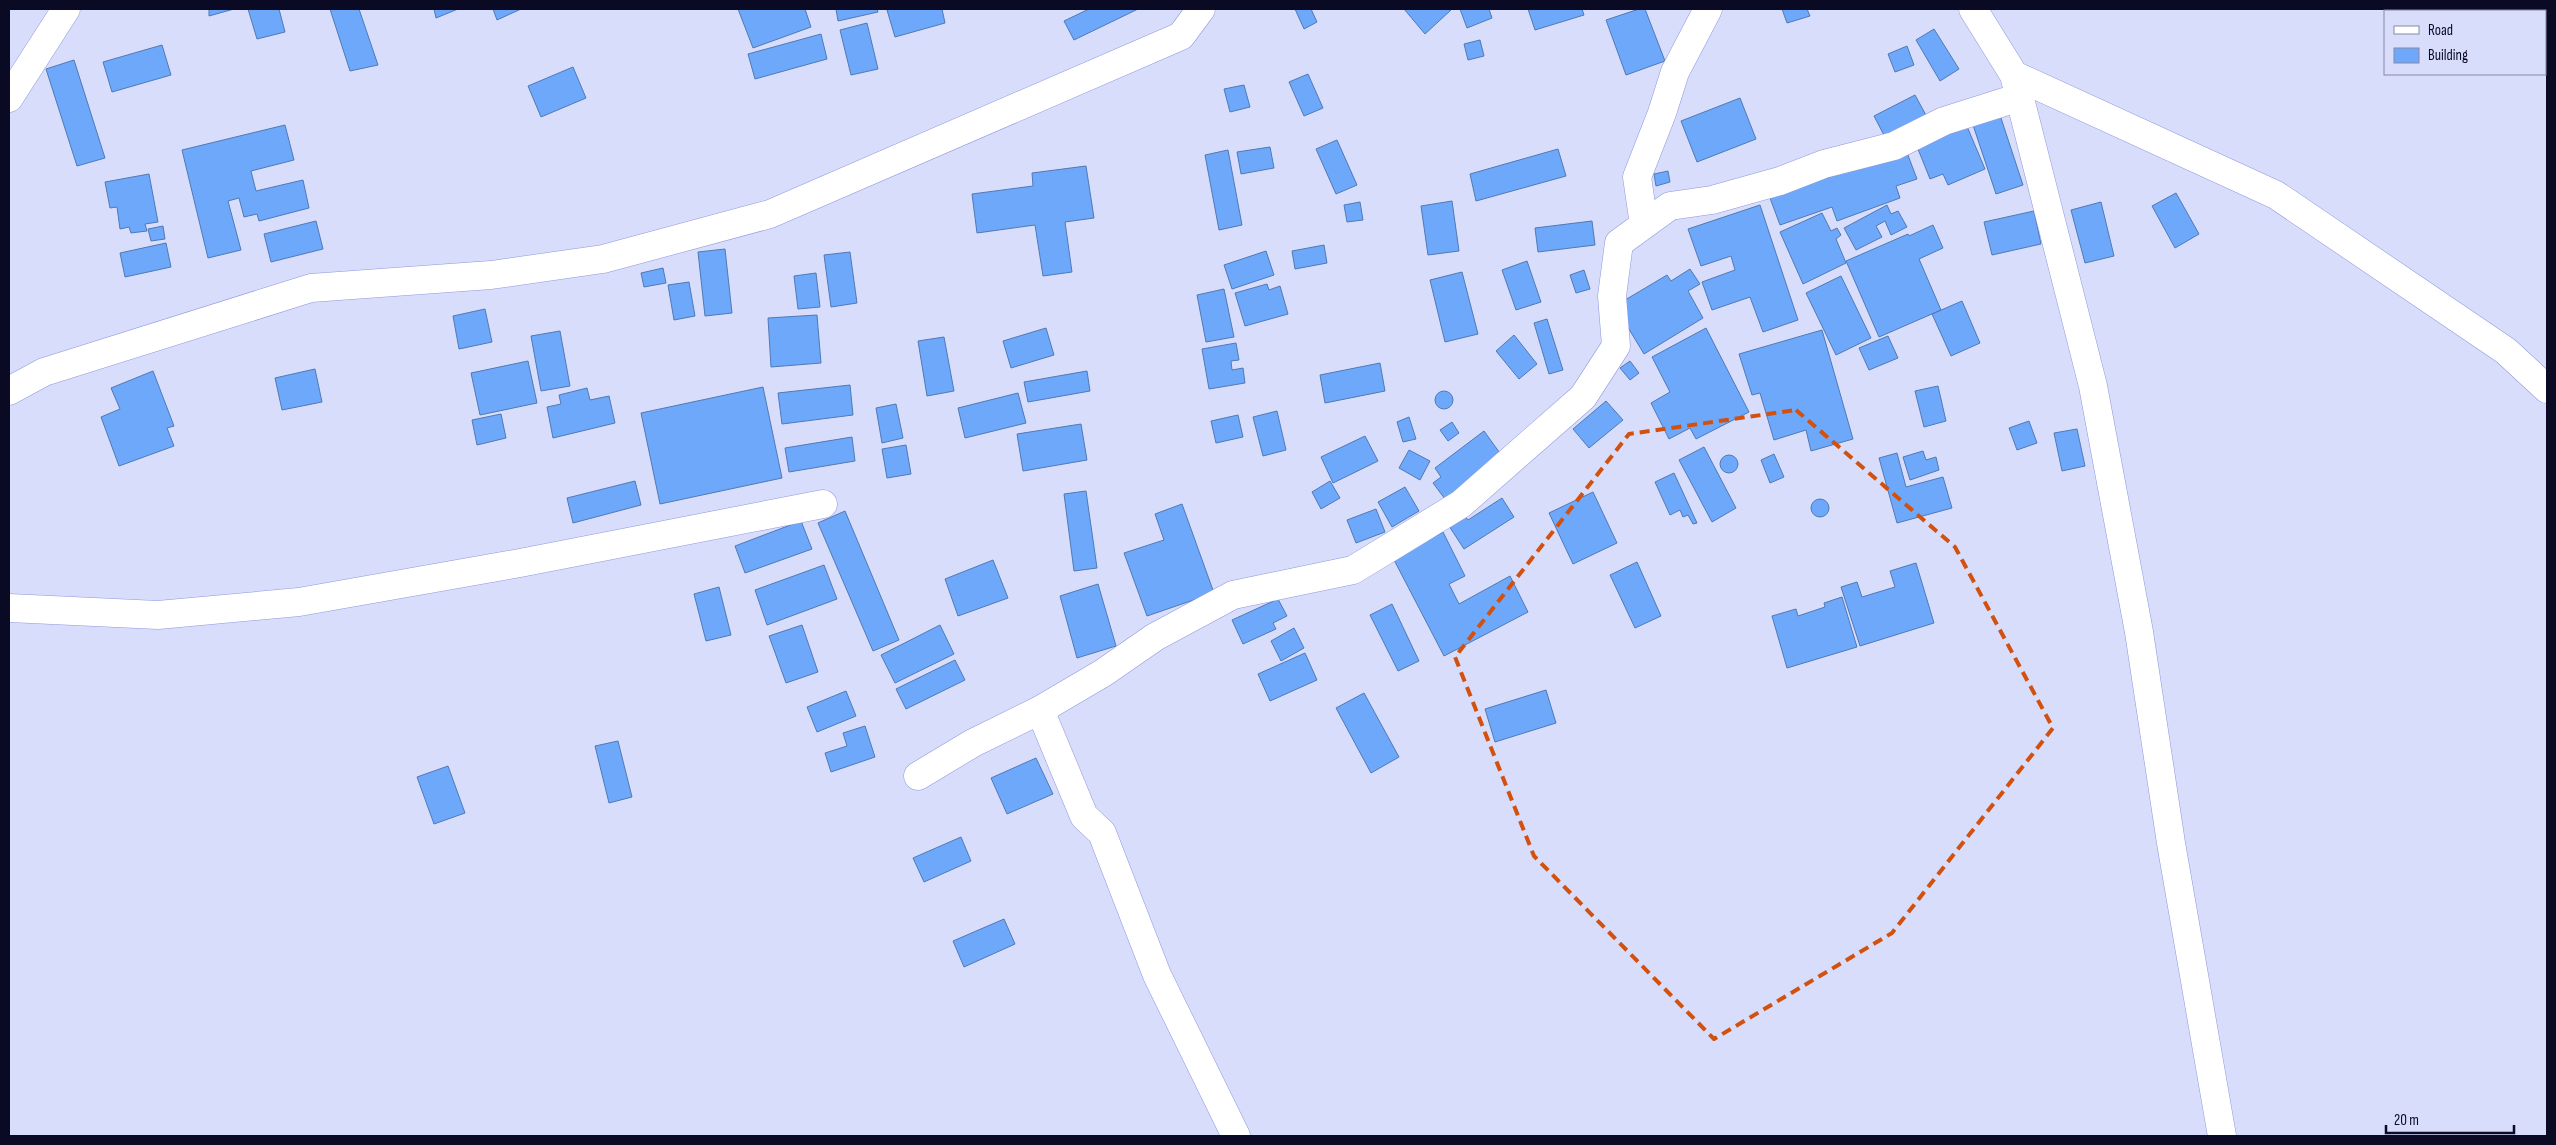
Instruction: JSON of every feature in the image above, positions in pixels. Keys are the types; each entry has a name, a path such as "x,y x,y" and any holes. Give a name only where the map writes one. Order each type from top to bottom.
{"street":[{"path":"9,98 66,9"},
{"path":"9,391 44,372 311,288 491,275 603,258 770,214 1181,36 1201,9"},
{"path":"1644,225 1637,177 1662,114 1675,72 1708,9"},
{"path":"1973,9 2017,86 2093,386 2139,632 2171,843 2222,1136"},
{"path":"918,776 973,743 1040,710 1103,673 1155,637 1233,595 1353,570 1461,504 1582,397 1616,346 1612,296 1619,243 1670,206 1712,200 1780,181 1824,164 1894,146 2017,86 2276,195 2506,351 2547,389"},
{"path":"9,608 158,615 299,602 520,563 822,504"},
{"path":"1040,710 1084,816 1102,833 1156,974 1236,1136"}],"highlighted area":[{"path":"1796,410 1955,547 2053,728 1892,933 1714,1039 1534,856 1455,657 1629,434"}],"building":[{"path":"209,9 234,9 209,16"},
{"path":"248,9 279,9 285,32 257,39"},
{"path":"330,9 359,9 378,65 350,71"},
{"path":"434,9 458,9 436,18"},
{"path":"493,9 521,9 497,20"},
{"path":"738,9 805,9 811,27 753,48"},
{"path":"836,9 877,9 878,12 838,21"},
{"path":"942,9 945,23 895,37 887,10"},
{"path":"1089,9 1138,9 1074,40 1064,21"},
{"path":"1295,9 1311,9 1317,22 1304,29"},
{"path":"1404,9 1450,9 1451,10 1425,34"},
{"path":"1460,9 1489,9 1492,18 1467,28"},
{"path":"1528,9 1582,9 1584,15 1535,30"},
{"path":"1639,9 1645,9 1665,61 1626,75 1606,20"},
{"path":"1782,9 1807,9 1810,16 1787,23"},
{"path":"867,23 878,69 851,75 840,30"},
{"path":"1934,29 1959,69 1940,81 1916,40"},
{"path":"821,34 827,59 755,79 748,54"},
{"path":"1480,40 1484,56 1468,60 1464,44"},
{"path":"162,45 171,75 112,92 103,62"},
{"path":"1907,46 1914,65 1895,72 1888,54"},
{"path":"74,60 105,158 77,166 46,69"},
{"path":"573,67 586,98 541,117 528,86"},
{"path":"1308,74 1323,108 1304,116 1289,82"},
{"path":"1244,85 1250,107 1230,112 1224,89"},
{"path":"1915,95 1927,117 1886,139 1874,116"},
{"path":"1740,98 1756,139 1697,162 1681,121"},
{"path":"1999,112 2023,185 1996,194 1972,122"},
{"path":"1966,124 1985,169 1948,185 1943,174 1930,179 1916,144"},
{"path":"285,125 294,160 251,171 256,191 303,180 309,208 259,221 257,214 244,217 239,198 228,201 241,250 208,258 182,150"},
{"path":"1337,140 1357,185 1336,194 1316,149"},
{"path":"1270,147 1274,168 1241,174 1237,152"},
{"path":"1558,149 1566,176 1476,201 1470,174"},
{"path":"1228,150 1242,225 1219,230 1205,155"},
{"path":"1906,150 1917,179 1896,186 1900,198 1837,221 1832,207 1780,225 1770,198"},
{"path":"1086,166 1094,218 1065,222 1072,272 1043,276 1035,225 977,233 972,194 1033,186 1032,173"},
{"path":"1668,171 1670,182 1656,186 1654,174"},
{"path":"149,174 158,222 145,224 147,231 131,233 129,227 120,229 117,207 110,208 105,182"},
{"path":"2176,193 2199,234 2175,248 2152,206"},
{"path":"1452,201 1459,251 1428,255 1421,206"},
{"path":"1360,202 1363,220 1347,222 1344,205"},
{"path":"2101,202 2114,256 2085,263 2071,210"},
{"path":"1760,205 1798,320 1763,332 1750,297 1712,310 1702,282 1735,270 1731,256 1701,266 1688,229"},
{"path":"1887,205 1891,214 1898,211 1907,227 1891,235 1885,221 1876,226 1882,237 1856,250 1844,228"},
{"path":"2034,211 2041,244 1992,255 1984,222"},
{"path":"1822,213 1831,231 1837,228 1841,235 1836,239 1846,263 1803,284 1780,232"},
{"path":"316,221 323,249 271,262 264,234"},
{"path":"1592,221 1595,245 1538,252 1535,228"},
{"path":"1933,225 1943,248 1919,259 1941,310 1879,337 1846,261"},
{"path":"163,226 165,239 151,241 148,229"},
{"path":"166,243 171,267 125,277 120,253"},
{"path":"1324,245 1327,263 1295,269 1292,251"},
{"path":"725,249 732,313 705,316 698,252"},
{"path":"1266,251 1274,275 1232,289 1224,265"},
{"path":"850,252 857,303 831,307 824,255"},
{"path":"1527,261 1541,302 1516,310 1502,270"},
{"path":"663,268 666,283 644,287 641,273"},
{"path":"1690,269 1700,284 1688,291 1703,318 1644,354 1615,306 1667,275 1671,281"},
{"path":"1584,270 1590,289 1576,293 1570,275"},
{"path":"1462,272 1478,334 1445,342 1430,280"},
{"path":"816,273 820,307 798,309 794,276"},
{"path":"1841,276 1871,338 1836,355 1806,293"},
{"path":"689,282 695,316 674,320 668,285"},
{"path":"1267,284 1269,290 1280,286 1288,314 1245,326 1235,293"},
{"path":"1224,289 1234,337 1206,342 1197,295"},
{"path":"1962,301 1980,343 1951,356 1932,314"},
{"path":"485,309 492,342 459,349 453,316"},
{"path":"817,315 821,363 771,367 768,318"},
{"path":"1547,319 1563,370 1549,374 1534,323"},
{"path":"1046,328 1054,355 1011,368 1003,341"},
{"path":"1706,328 1749,412 1696,439 1690,428 1669,439 1651,403 1670,392 1652,357"},
{"path":"1822,330 1853,439 1811,451 1806,430 1774,440 1760,393 1752,395 1739,354"},
{"path":"560,331 570,386 541,391 531,336"},
{"path":"1514,335 1537,364 1519,379 1496,351"},
{"path":"1888,336 1898,358 1869,370 1859,348"},
{"path":"944,337 954,391 927,396 918,341"},
{"path":"1236,343 1239,360 1231,361 1232,370 1243,368 1245,383 1209,389 1202,349"},
{"path":"528,361 537,403 480,415 471,373"},
{"path":"1630,361 1639,373 1630,380 1620,368"},
{"path":"1380,363 1385,391 1325,403 1320,375"},
{"path":"315,369 322,402 282,410 275,378"},
{"path":"153,371 174,426 167,428 174,446 119,466 101,417 120,409 111,388"},
{"path":"1087,371 1090,391 1028,402 1024,382"},
{"path":"850,385 853,415 782,424 778,393"},
{"path":"1938,386 1946,421 1924,427 1915,391"},
{"path":"763,387 782,478 660,504 641,413"},
{"path":"587,388 590,400 609,396 615,423 553,438 547,407 561,404 559,395"},
{"path":"1440,391 1448,391 1453,396 1451,407 1440,409 1435,404 1435,396"},
{"path":"1018,393 1026,423 965,438 958,408"},
{"path":"1606,401 1623,420 1589,448 1573,429"},
{"path":"896,404 903,438 882,443 876,408"},
{"path":"1277,411 1286,450 1263,456 1253,417"},
{"path":"501,414 506,438 477,445 472,420"},
{"path":"1238,415 1243,437 1216,443 1211,421"},
{"path":"1409,417 1416,439 1403,442 1397,422"},
{"path":"2029,421 2037,443 2017,450 2009,428"},
{"path":"1452,422 1459,433 1448,441 1440,430"},
{"path":"1081,424 1087,460 1023,471 1017,434"},
{"path":"2077,429 2085,466 2062,471 2054,433"},
{"path":"1484,431 1502,456 1445,499 1433,483 1441,477 1435,468"},
{"path":"1365,436 1378,461 1333,483 1321,457"},
{"path":"852,437 855,461 789,472 785,448"},
{"path":"906,445 911,474 887,478 882,449"},
{"path":"1704,447 1736,508 1712,522 1679,460"},
{"path":"1409,450 1430,461 1420,480 1399,468"},
{"path":"1923,451 1926,460 1936,457 1939,470 1910,480 1903,457"},
{"path":"1897,453 1906,487 1943,477 1952,508 1897,523 1879,458"},
{"path":"1774,454 1784,477 1770,483 1761,460"},
{"path":"1725,455 1733,455 1738,460 1736,471 1725,473 1720,468 1720,460"},
{"path":"1674,473 1697,523 1693,524 1688,515 1683,517 1680,510 1670,515 1655,482"},
{"path":"635,481 641,505 573,523 567,498"},
{"path":"1330,481 1340,498 1321,509 1312,492"},
{"path":"1405,487 1419,511 1392,527 1378,502"},
{"path":"1086,491 1097,568 1074,571 1064,494"},
{"path":"1593,492 1617,543 1573,564 1549,513"},
{"path":"1502,498 1514,517 1464,549 1449,526 1465,516 1468,520"},
{"path":"1816,499 1824,499 1829,504 1827,515 1816,517 1811,512 1811,504"},
{"path":"1182,504 1214,593 1147,616 1124,553 1164,540 1155,514"},
{"path":"1376,509 1385,532 1356,543 1347,520"},
{"path":"845,511 899,640 873,651 818,523"},
{"path":"801,521 812,549 745,573 735,546"},
{"path":"1443,532 1465,576 1449,584 1459,604 1510,576 1528,612 1444,656 1393,558"},
{"path":"993,560 1008,598 958,616 945,579"},
{"path":"1637,562 1661,616 1635,628 1610,575"},
{"path":"1916,563 1934,623 1860,646 1841,587 1857,582 1862,597 1895,587 1890,571"},
{"path":"824,565 837,599 767,625 755,590"},
{"path":"1098,584 1116,646 1077,658 1060,596"},
{"path":"719,587 731,635 706,641 694,594"},
{"path":"1842,597 1857,647 1787,668 1772,616 1796,609 1798,616 1825,607 1824,603"},
{"path":"1278,599 1287,616 1273,623 1276,629 1243,644 1232,620"},
{"path":"1392,604 1419,661 1398,671 1370,615"},
{"path":"802,625 818,672 786,683 769,636"},
{"path":"940,625 954,654 895,683 881,655"},
{"path":"1294,628 1304,648 1281,661 1271,641"},
{"path":"1305,653 1317,680 1270,701 1258,674"},
{"path":"955,660 965,680 906,709 896,689"},
{"path":"1546,690 1556,723 1495,742 1485,709"},
{"path":"846,691 856,716 817,732 807,707"},
{"path":"1364,693 1399,757 1371,773 1336,708"},
{"path":"865,726 875,757 831,772 825,753 847,746 843,733"},
{"path":"618,741 632,797 609,803 595,746"},
{"path":"1036,758 1053,794 1007,814 991,778"},
{"path":"448,766 465,813 434,824 417,777"},
{"path":"961,837 971,861 924,882 913,858"},
{"path":"1004,919 1015,944 964,967 953,941"}]}
